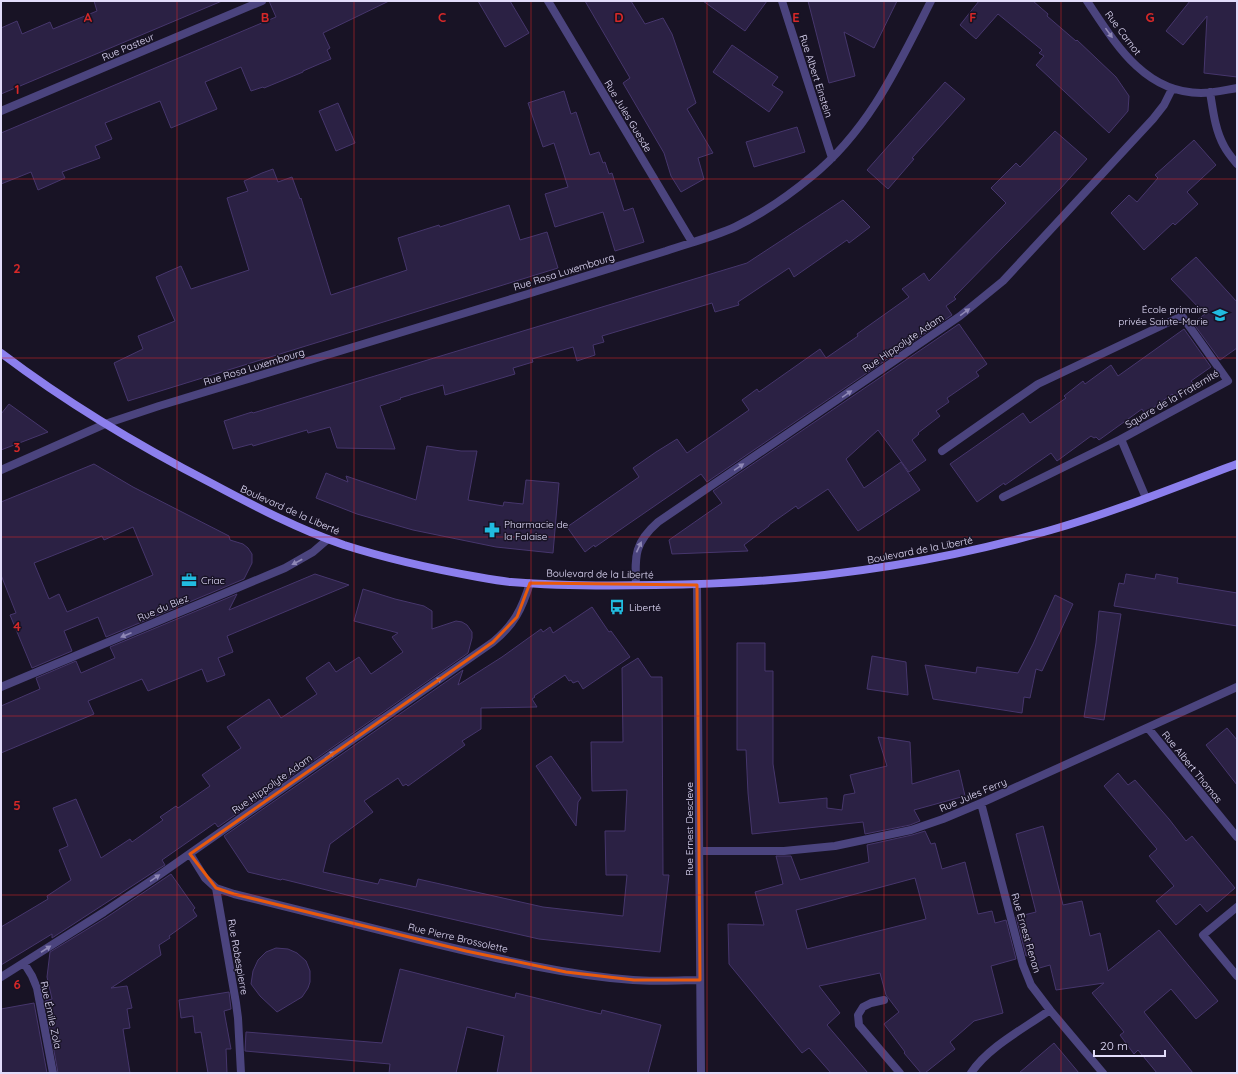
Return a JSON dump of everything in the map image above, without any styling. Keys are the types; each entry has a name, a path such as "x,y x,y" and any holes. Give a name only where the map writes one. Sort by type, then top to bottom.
{"main road":[{"name":"Boulevard de la Liberté","path":"1,353 66,399 148,450 274,516 328,539 365,551 422,566 493,580 530,583 697,585 812,577 870,570 988,547 1050,530 1146,498 1237,464"}],"street":[{"name":"Rue Pasteur","path":"1,111 262,1"},
{"name":"Rue Jules Guesde","path":"548,1 692,242"},
{"name":"Rue Albert Einstein","path":"782,1 832,158"},
{"name":"Rue Rosa Luxembourg","path":"1,470 105,424 159,406 432,323 692,242 732,228 765,210 812,177 832,158 854,132 884,91 909,47 931,1"},
{"name":"Rue Carnot","path":"1087,1 1118,46 1136,66 1150,77 1172,89 1194,93 1237,88"},
{"name":"Rue Hippolyte Adam","path":"636,585 636,555 643,538 650,529 960,316 981,300 1003,281 1153,118 1164,105 1172,89"},
{"path":"1210,92 1219,135 1228,152 1237,164"},
{"name":"Square de la Fraternité","path":"942,451 1038,384 1182,316 1228,381 1121,440 1003,497"},
{"path":"1121,440 1146,498"},
{"name":"Rue du Biez","path":"1,687 280,570 313,552 328,539"},
{"name":"Rue Hippolyte Adam","path":"1,977 121,901 493,642 517,617 523,607 530,583"},
{"name":"Rue Ernest Descleve","path":"697,585 701,1073"},
{"name":"Rue Jules Ferry","path":"699,851 784,851 835,846 910,830 943,819 980,803 1237,687"},
{"name":"Rue Albert Thomas","path":"1148,728 1237,837"},
{"name":"Rue Ernest Renan","path":"980,803 1023,965 1031,985 1103,1073"},
{"path":"190,854 205,878 216,888"},
{"name":"Rue Pierre Brossolette","path":"216,888 241,896 466,951 577,974 651,981 700,980"},
{"name":"Rue Robespierre","path":"216,888 237,1011 240,1073"},
{"path":"1237,907 1203,935 1237,976"},
{"name":"Rue Émile Zola","path":"24,963 37,988 53,1073"},
{"path":"884,1000 871,1003 863,1007 858,1015 859,1025 900,1073"},
{"path":"971,1073 978,1063 995,1047 1050,1010"}],"highlighted area":[{"path":"530,583 697,585 700,980 634,980 566,972 466,951 234,894 216,888 190,854 493,642 517,617"}],"building":[{"path":"94,1 222,1 1,94 1,28 17,21 22,34 50,22 53,29 97,11"},
{"path":"269,1 389,1 323,33 330,48 327,50 331,59 264,88 251,91 241,67 205,82 217,109 171,128 160,101 105,123 112,139 95,146 100,158 62,172 65,178 38,190 31,172 1,184 1,133 276,17"},
{"path":"478,1 510,1 529,33 505,47"},
{"path":"585,1 631,1 645,24 663,18 672,34 696,103 687,109 713,153 698,158 704,179 681,192 671,176 664,153 623,83 630,78"},
{"path":"703,1 767,1 745,31"},
{"path":"808,1 897,1 874,48 844,32 855,76 829,83"},
{"path":"979,1 1033,1 1048,14 1047,16 1076,41 1077,40 1116,77 1129,96 1128,111 1109,133 1036,65 1044,56 1039,53 1042,50 998,14 976,39 960,25"},
{"path":"1190,1 1237,1 1237,77 1204,73 1207,16 1183,45 1166,31"},
{"path":"732,45 778,77 772,85 783,92 769,112 713,72"},
{"path":"945,82 965,99 912,158 914,159 888,189 867,170"},
{"path":"564,91 571,114 576,112 590,155 599,152 603,163 605,162 609,174 612,173 624,211 633,208 644,242 615,251 603,212 555,227 545,194 568,187 554,143 543,147 528,103"},
{"path":"338,103 355,143 336,151 319,111"},
{"path":"797,127 805,152 754,167 746,142"},
{"path":"1055,131 1087,159 1060,189 954,297 956,299 946,306 952,315 707,482 701,474 595,547 594,545 585,552 567,527 639,477 633,468 656,452 677,439 687,453 749,410 742,400 757,389 759,392 820,349 826,358 858,336 857,334 909,297 902,289 924,273 929,281 1006,203 991,188 1016,163 1020,167"},
{"path":"1194,140 1216,165 1187,192 1198,204 1175,225 1173,223 1144,250 1111,213 1129,195 1137,202 1158,178 1155,175"},
{"path":"273,169 278,182 292,177 300,199 301,198 331,295 407,270 398,238 439,225 440,227 509,205 520,240 547,232 558,268 128,401 114,363 143,349 138,336 175,321 156,277 181,266 191,289 249,270 227,198 248,191 244,181"},
{"path":"843,200 870,227 849,243 847,240 794,277 789,268 738,302 739,305 715,312 712,303 602,336 604,342 593,345 595,355 577,361 573,347 532,359 533,362 513,368 515,374 445,395 443,385 400,398 401,399 380,406 395,449 337,448 330,427 308,433 307,430 253,446 252,444 233,449 224,421 747,263"},
{"name":"École primaire privée Sainte-Marie","path":"1196,257 1237,302 1237,348 1220,360 1193,323 1205,314 1171,279"},
{"path":"959,324 987,364 976,372 979,376 947,398 949,402 936,411 940,416 918,433 919,434 912,440 926,460 909,472 878,430 846,459 864,488 901,462 920,490 858,531 828,489 798,509 796,506 769,525 744,545 748,551 672,554 669,540 722,503 713,491"},
{"path":"1184,329 1211,367 1191,381 1193,383 1175,397 1172,394 1145,414 1142,409 1099,440 1096,437 1094,438 1091,436 1057,461 1051,453 1005,485 1004,483 977,502 950,464 1023,413 1030,423 1066,398 1064,396 1083,381 1085,384 1111,365 1118,376"},
{"path":"9,404 48,432 1,450 1,414"},
{"path":"427,446 461,451 477,451 468,500 503,506 504,502 523,504 526,480 559,483 553,553 496,547 413,530 357,514 316,498 326,473 348,482 346,476 416,500"},
{"path":"94,464 133,487 229,536 230,540 243,544 252,554 252,563 244,579 106,637 98,617 64,631 72,651 32,668 10,615 16,613 1,575 1,502","holes":["133,527 153,575 67,612 59,594 49,599 34,563 102,536 104,540"]},
{"path":"315,574 349,585 227,636 233,652 218,658 225,675 207,682 202,669 148,691 142,679 88,701 94,714 1,753 1,706 40,689 36,678 76,661 81,673 115,658 110,647 237,594 229,610"},
{"path":"1126,574 1155,579 1156,574 1178,578 1177,583 1237,593 1237,626 1114,606 1119,583 1124,584"},
{"path":"363,589 424,606 432,611 432,629 456,621 467,625 472,632 468,653 218,827 215,823 162,860 165,865 52,938 52,934 1,965 1,927 48,899 47,896 71,880 59,850 68,846 53,808 76,799 101,858 130,839 132,842 163,820 160,817 176,806 178,808 210,786 202,775 241,748 227,727 269,699 281,718 317,694 306,678 329,662 336,672 359,657 371,674 403,652 392,637 398,633 354,621"},
{"path":"1055,595 1073,604 1042,671 1036,669 1030,698 1024,697 1022,713 933,699 925,665 976,673 977,667 1018,673"},
{"path":"592,607 609,632 611,631 630,657 583,689 578,681 573,683 571,680 569,681 565,675 534,696 535,697 532,699 537,707 481,708 481,729 462,741 465,745 408,786 406,784 403,786 398,778 364,801 373,812 330,844 323,872 378,884 380,879 416,887 418,879 543,907 623,916 627,875 606,875 605,831 625,831 627,790 592,791 591,742 623,742 622,668 638,658 651,677 662,677 663,875 669,875 660,952 539,939 248,872 224,836 463,670 458,685 502,657 541,629 543,632 550,627 553,633"},
{"path":"1099,611 1121,614 1104,720 1084,717 1096,643"},
{"path":"737,643 765,643 765,671 773,671 773,764 779,803 827,798 827,808 842,810 844,795 855,793 850,775 887,766 878,737 910,742 912,784 959,770 965,796 914,810 920,821 910,825 865,834 863,822 752,834 746,750 737,750"},
{"path":"872,656 906,662 908,695 867,689"},
{"path":"1227,728 1237,740 1237,785 1206,745"},
{"path":"551,756 581,798 578,802 576,826 536,766"},
{"path":"1118,773 1128,785 1135,780 1186,841 1192,836 1235,888 1207,912 1200,904 1176,925 1156,901 1174,886 1149,856 1157,849 1104,786"},
{"path":"1043,826 1063,905 1082,901 1090,936 1100,933 1108,971 1159,930 1218,1001 1196,1019 1171,989 1144,1012 1193,1073 1157,1073 1138,1050 1134,1054 1120,1035 1124,1032 1092,993 1104,983 1056,990 1050,965 1036,969 1032,955 1026,956 1016,917 1036,912 1016,834"},
{"path":"925,831 931,844 935,843 942,869 965,862 978,914 992,911 995,923 1006,920 1016,959 991,966 1003,1013 974,1021 950,1042 955,1049 925,1073 921,1073 904,1053 905,1052 884,1024 899,1012 886,995 880,973 819,986 840,1013 827,1025 868,1073 831,1073 809,1048 802,1053 729,964 728,924 764,925 755,892 783,884 776,856 791,856 800,880 869,862 867,845","holes":["915,878 926,919 807,949 796,910"]},
{"path":"171,874 195,908 193,910 197,916 159,945 161,955 111,988 127,986 132,1008 127,1009 130,1028 123,1029 130,1073 58,1073 45,1001 52,999 47,977 50,952 107,917"},
{"path":"276,948 288,949 297,953 306,961 310,971 310,982 302,997 277,1012 260,996 251,984 253,971 258,960 266,952"},
{"path":"400,969 515,998 516,993 601,1014 602,1010 661,1025 648,1073 497,1073 504,1036 467,1027 456,1073 389,1073 390,1064 245,1051 246,1032 382,1043"},
{"path":"229,992 231,1009 224,1011 231,1049 226,1049 227,1073 208,1073 201,1032 195,1033 193,1016 181,1018 179,1000"},
{"path":"34,1003 47,1073 1,1073 1,1009"},
{"path":"1054,1043 1079,1073 1019,1073"}],"place":[{"name":"École primaire privée Sainte-Marie","path":"1220,315"},
{"name":"Pharmacie de la Falaise","path":"492,530"},
{"name":"Criac","path":"189,580"},
{"name":"Liberté","path":"617,607"}]}
